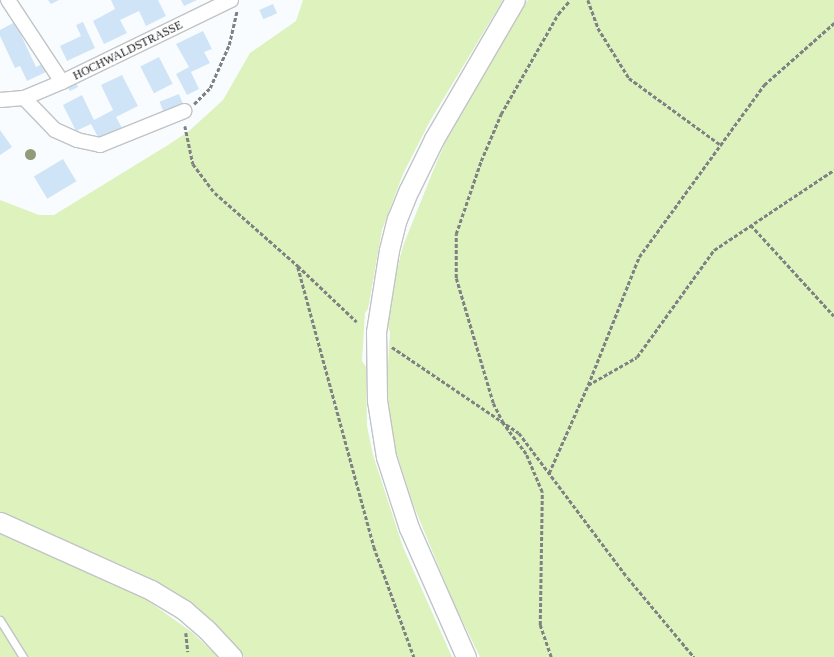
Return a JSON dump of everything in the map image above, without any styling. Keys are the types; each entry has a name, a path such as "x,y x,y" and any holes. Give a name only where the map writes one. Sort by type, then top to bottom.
{"main road":[{"path":"466,657 409,528 386,457 377,400 376,332 389,250 409,190 434,139 515,0"},
{"path":"0,522 151,590 184,610 208,630 232,657"}],"street":[{"path":"8,0 62,82"},
{"name":"HOCHWALDSTRASSE","path":"0,100 24,98 234,4"},
{"path":"24,98 55,130 77,140 100,144 184,111"}],"lane":[{"path":"0,620 23,657"}],"path":[{"path":"551,657 540,625 542,492 526,454 503,422 494,403 456,278 456,234 481,161 501,114 558,14 570,0"},
{"path":"588,0 598,28 628,78 721,145"},
{"path":"234,4 238,18 229,45 210,88 204,96 184,111 185,134 193,164 215,193 298,266 357,322"},
{"path":"549,472 588,385 639,257 764,86 834,23"},
{"path":"588,385 637,357 714,250 834,170"},
{"path":"751,225 834,316"},
{"path":"298,266 374,547 414,657"},
{"path":"388,344 519,433 628,578 694,657"}],"green space":[{"path":"303,0 503,0 430,121 403,174 382,230 368,309 365,313 362,361 366,367 367,426 373,455 403,547 452,657 244,657 208,617 174,594 135,571 0,512 0,200 39,215 54,215 168,145 189,131 223,100 250,53 296,21"},
{"path":"528,0 834,0 834,657 480,657 454,604 413,504 394,445 385,374 388,366 390,332 387,325 389,301 403,246 446,141"},
{"path":"0,534 140,595 193,633 218,657 0,657"}],"building":[{"path":"48,0 59,0 51,4"},
{"path":"111,0 158,0 166,16 146,26 139,11 120,20 127,33 104,44 93,21 115,9"},
{"path":"181,0 197,0 184,6"},
{"path":"273,4 277,13 263,19 259,10"},
{"path":"15,22 36,67 42,64 46,72 27,81 20,66 15,68 0,36 0,30"},
{"path":"83,22 95,48 67,61 60,46 81,36 76,25"},
{"path":"203,31 212,49 204,52 210,63 191,72 199,89 187,95 176,74 189,67 176,44"},
{"path":"159,57 173,84 154,93 140,67"},
{"path":"122,75 138,106 116,117 122,128 99,139 91,124 76,131 63,105 82,95 94,120 113,110 101,85"},
{"path":"75,80 78,87 70,91 66,85"},
{"path":"179,94 183,104 164,112 160,102"},
{"path":"0,130 12,147 0,155"},
{"path":"63,159 76,181 47,199 34,177"}]}
